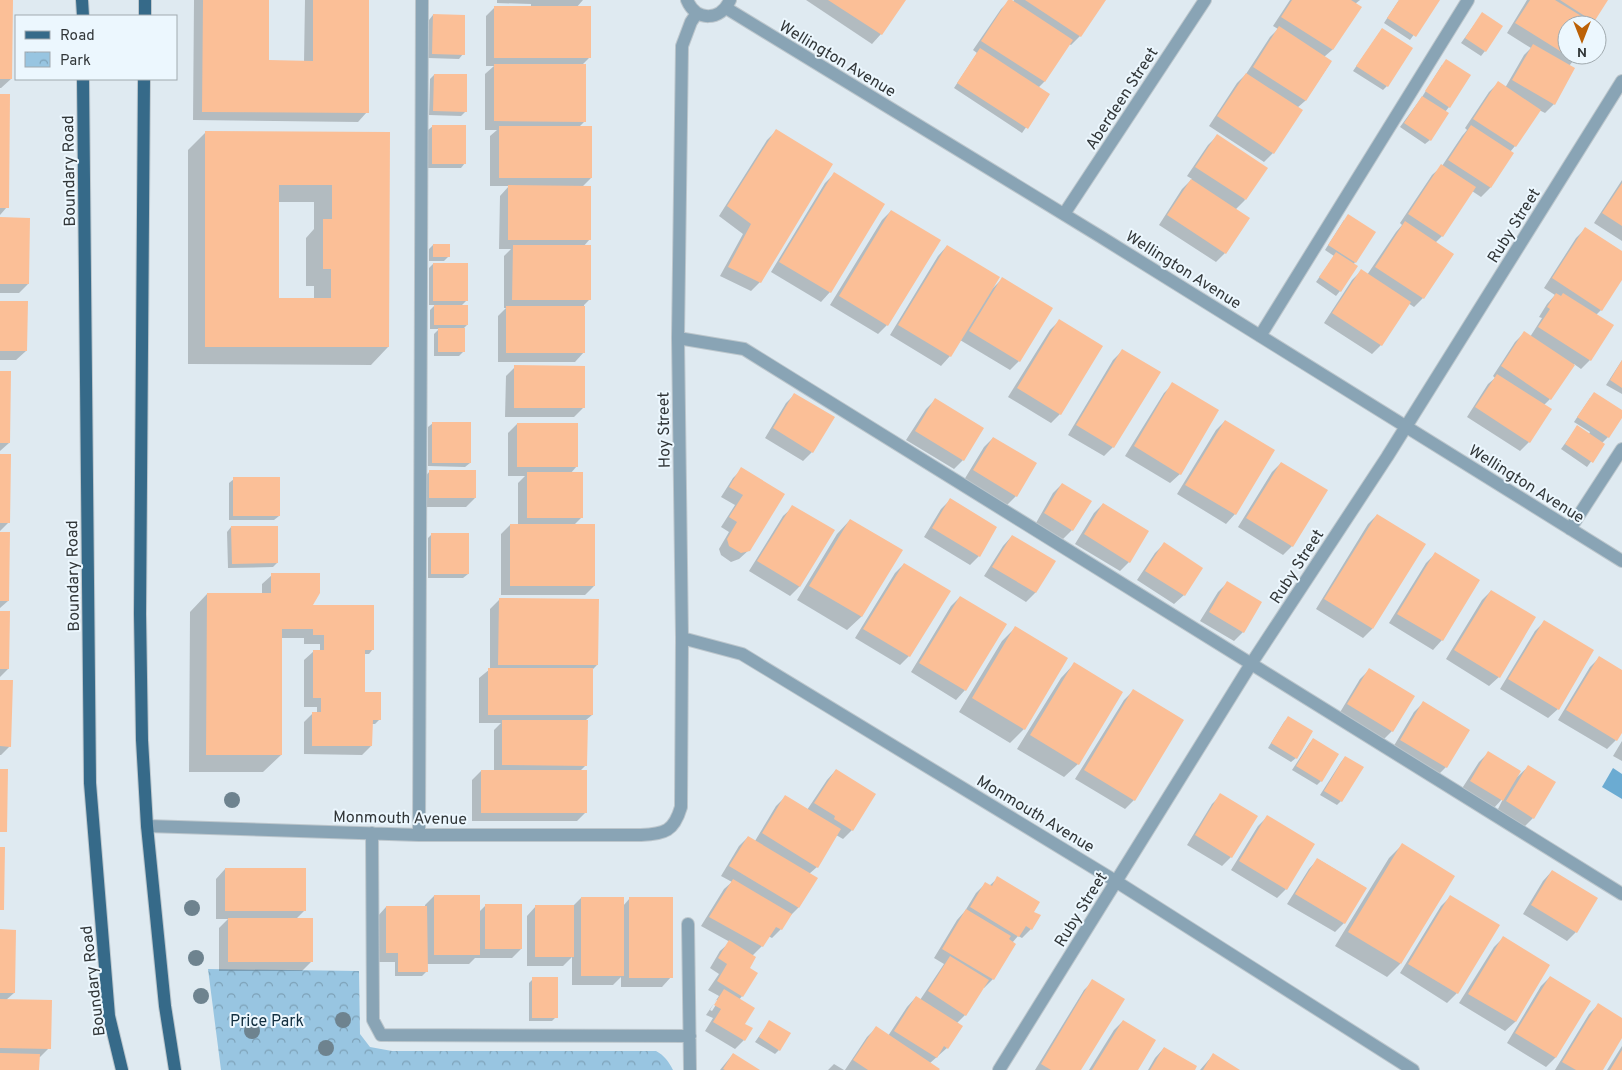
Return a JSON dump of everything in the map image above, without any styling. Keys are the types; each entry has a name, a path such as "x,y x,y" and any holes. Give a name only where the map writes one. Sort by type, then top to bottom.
{"main road":[{"path":"82,0 83,15"},
{"path":"144,15 145,0"},
{"name":"Boundary Road","path":"83,80 90,783 109,1016 122,1070"},
{"path":"144,80 140,614 142,740 147,826 165,1006 175,1070"}],"street":[{"path":"419,834 422,0"},
{"path":"687,0 692,9 697,13 709,16 721,12 728,4"},
{"name":"Aberdeen Street","path":"1064,214 1205,0"},
{"path":"1260,336 1468,0"},
{"name":"Wellington Avenue","path":"728,4 1622,562"},
{"name":"Hoy Street","path":"654,834 671,828 677,820 681,807 682,638 678,338 682,46 691,22 697,13"},
{"name":"Ruby Street","path":"999,1070 1251,664 1406,427 1622,82"},
{"path":"678,338 744,349 1622,894"},
{"path":"1570,529 1622,449"},
{"name":"Monmouth Avenue","path":"682,638 742,654 1117,882 1413,1070"},
{"name":"Monmouth Avenue","path":"147,826 419,834 654,834"},
{"path":"372,833 373,1020 381,1035 690,1036"},
{"path":"688,924 690,1070"}],"green space":[{"name":"Price Park","path":"208,969 359,971 360,1034 370,1047 392,1051 656,1051 666,1059 673,1070 221,1070"}],"shaded area":[{"path":"1613,768 1622,774 1622,799 1602,787"}],"building":[{"path":"0,0 13,0 12,79 0,79"},
{"path":"203,0 269,0 269,60 313,61 313,0 369,0 369,113 202,112"},
{"path":"828,0 906,0 882,35"},
{"path":"1008,0 1012,0 1073,40 1045,82 981,41"},
{"path":"1025,0 1106,0 1081,37"},
{"path":"1292,0 1351,0 1362,7 1333,50 1281,17"},
{"path":"1399,0 1440,0 1416,37 1387,18"},
{"path":"1530,0 1555,0 1580,15 1557,15 1557,49 1515,23"},
{"path":"1560,0 1608,0 1598,15 1583,15"},
{"path":"494,6 591,6 591,58 494,58"},
{"path":"1482,12 1503,26 1486,52 1465,38"},
{"path":"433,14 465,15 465,55 432,54"},
{"path":"1279,26 1332,61 1306,101 1253,67"},
{"path":"1382,28 1413,48 1388,87 1356,66"},
{"path":"1533,44 1557,58 1557,65 1570,65 1575,68 1555,105 1512,80"},
{"path":"980,48 1050,94 1028,129 957,83"},
{"path":"1446,59 1471,75 1450,108 1425,91"},
{"path":"494,64 586,64 586,122 494,121"},
{"path":"1246,73 1303,110 1274,154 1217,116"},
{"path":"434,74 467,74 467,112 433,111"},
{"path":"1498,81 1541,110 1516,147 1473,119"},
{"path":"0,94 10,94 9,208 0,208"},
{"path":"1422,96 1449,113 1431,141 1404,123"},
{"path":"432,125 466,125 466,164 432,164"},
{"path":"1471,125 1514,153 1491,188 1448,160"},
{"path":"499,126 592,126 592,178 499,178"},
{"path":"776,129 833,164 761,283 728,267 751,224 727,206"},
{"path":"205,131 390,132 389,347 205,347","holes":["279,185 332,185 332,219 323,219 323,269 331,269 331,298 279,298"]},
{"path":"1217,134 1268,168 1246,200 1195,167"},
{"path":"1441,164 1476,187 1443,237 1408,214"},
{"path":"834,172 885,204 831,293 779,262"},
{"path":"1191,179 1250,218 1226,254 1167,215"},
{"path":"1622,183 1622,226 1602,213"},
{"path":"508,185 591,186 591,240 508,240"},
{"path":"891,210 941,240 888,326 839,296"},
{"path":"1348,214 1376,232 1356,263 1328,245"},
{"path":"0,217 30,218 29,284 0,284"},
{"path":"1405,221 1454,254 1424,299 1375,267"},
{"path":"1585,227 1622,251 1622,280 1602,311 1552,278"},
{"path":"433,244 450,244 450,257 433,257"},
{"path":"513,245 591,245 591,300 512,300"},
{"path":"947,245 1000,277 951,357 898,325"},
{"path":"1336,252 1358,266 1341,292 1319,277"},
{"path":"433,263 468,263 468,301 433,301"},
{"path":"1361,269 1411,302 1382,346 1332,313"},
{"path":"1002,277 1053,308 1020,362 969,331"},
{"path":"1556,293 1561,296 1563,293 1614,325 1591,361 1538,327 1550,309 1547,307"},
{"path":"0,301 28,301 27,351 0,351"},
{"path":"434,305 468,305 468,325 434,325"},
{"path":"506,306 585,306 585,353 506,353"},
{"path":"1059,319 1103,346 1061,415 1017,388"},
{"path":"438,328 465,328 465,352 438,352"},
{"path":"1524,331 1575,365 1551,400 1501,366"},
{"path":"1122,349 1161,372 1114,448 1076,425"},
{"path":"1622,360 1622,388 1610,380"},
{"path":"514,365 585,366 585,408 514,408"},
{"path":"0,371 11,371 10,443 0,443"},
{"path":"1497,374 1552,409 1530,443 1475,407"},
{"path":"1172,382 1219,410 1181,475 1134,446"},
{"path":"1594,392 1622,410 1622,418 1609,438 1577,417"},
{"path":"794,393 835,417 813,453 773,428"},
{"path":"935,398 984,428 964,461 915,431"},
{"path":"1225,420 1275,450 1236,515 1185,485"},
{"path":"432,422 471,422 471,463 432,463"},
{"path":"517,423 578,423 578,467 517,467"},
{"path":"1577,425 1605,444 1593,463 1565,444"},
{"path":"993,437 1037,463 1017,497 973,470"},
{"path":"0,454 11,454 10,523 0,523"},
{"path":"1281,462 1328,490 1293,547 1246,518"},
{"path":"741,467 785,494 750,551 741,553 729,546 727,539 737,522 729,517 743,495 729,487"},
{"path":"429,470 476,470 476,498 429,498"},
{"path":"527,472 583,472 583,518 527,518"},
{"path":"233,477 280,477 280,516 233,516"},
{"path":"1062,483 1092,501 1073,531 1044,513"},
{"path":"950,498 997,527 980,557 932,528"},
{"path":"1103,503 1149,531 1130,563 1084,534"},
{"path":"792,505 835,530 800,587 757,561"},
{"path":"1377,514 1426,544 1373,629 1324,599"},
{"path":"850,519 903,550 862,617 809,586"},
{"path":"510,524 595,524 595,586 510,586"},
{"path":"231,526 278,526 278,563 232,564"},
{"path":"0,532 10,532 9,601 0,601"},
{"path":"431,533 469,533 469,574 431,574"},
{"path":"1012,535 1056,561 1036,593 992,567"},
{"path":"1164,542 1203,568 1185,596 1145,571"},
{"path":"1435,552 1480,580 1443,641 1397,614"},
{"path":"904,563 951,591 910,657 863,629"},
{"path":"271,573 320,573 320,593 313,605 374,605 374,650 365,650 365,692 381,692 381,720 373,720 372,746 312,746 312,712 321,712 321,698 313,698 313,650 324,650 324,635 313,635 313,629 282,629 282,755 206,755 207,593 271,593"},
{"path":"1227,581 1262,602 1244,633 1209,612"},
{"path":"1491,590 1536,617 1500,678 1454,650"},
{"path":"960,596 1007,624 966,691 919,663"},
{"path":"499,598 599,599 598,665 498,665"},
{"path":"0,611 10,611 9,669 0,669"},
{"path":"1544,620 1594,650 1559,710 1508,679"},
{"path":"1015,626 1068,658 1025,730 972,698"},
{"path":"1599,656 1622,670 1622,733 1617,741 1566,710"},
{"path":"1074,662 1123,692 1079,765 1030,735"},
{"path":"488,668 593,668 593,715 488,715"},
{"path":"1369,668 1415,696 1393,732 1347,704"},
{"path":"0,680 13,680 11,747 0,746"},
{"path":"1133,689 1184,720 1135,801 1084,770"},
{"path":"1423,701 1470,730 1447,768 1400,740"},
{"path":"1288,716 1313,731 1297,759 1271,743"},
{"path":"502,720 588,720 587,766 502,765"},
{"path":"1313,738 1339,754 1322,782 1296,766"},
{"path":"1488,751 1521,771 1503,801 1470,781"},
{"path":"1345,756 1364,767 1342,802 1324,791"},
{"path":"1528,765 1556,782 1534,819 1506,801"},
{"path":"0,769 8,769 7,832 0,832"},
{"path":"836,769 876,794 853,831 834,819 835,816 814,803"},
{"path":"481,770 587,770 587,813 481,813"},
{"path":"1220,793 1258,816 1232,858 1195,835"},
{"path":"785,795 841,829 818,868 762,833"},
{"path":"1267,815 1315,844 1287,890 1239,861"},
{"path":"748,836 818,878 799,908 729,866"},
{"path":"1402,843 1455,876 1401,964 1348,932"},
{"path":"0,847 5,847 4,910 0,910"},
{"path":"1317,858 1367,888 1345,924 1295,894"},
{"path":"225,868 306,868 306,911 225,911"},
{"path":"1552,870 1598,898 1577,933 1531,905"},
{"path":"997,876 1040,902 1034,912 1041,915 1032,930 1026,926 1019,937 970,907 985,882 992,886"},
{"path":"733,879 792,914 782,930 776,927 763,947 709,917"},
{"path":"434,895 480,895 480,955 434,955"},
{"path":"1450,895 1500,925 1458,994 1408,964"},
{"path":"581,897 624,897 624,976 581,976"},
{"path":"629,897 673,897 673,978 629,978"},
{"path":"485,904 522,904 522,949 485,949"},
{"path":"535,905 574,905 574,957 535,957"},
{"path":"386,906 427,906 428,972 398,972 398,953 386,953"},
{"path":"966,909 1011,936 1009,939 1016,944 994,980 942,949"},
{"path":"228,918 313,918 313,962 228,962"},
{"path":"0,929 16,930 15,993 0,993"},
{"path":"1503,936 1550,965 1516,1022 1468,994"},
{"path":"729,940 756,957 750,968 758,973 743,997 717,981 727,964 718,958"},
{"path":"950,956 989,980 966,1016 928,991"},
{"path":"1550,976 1591,1001 1556,1058 1515,1033"},
{"path":"532,977 558,977 558,1018 532,1018"},
{"path":"1092,979 1125,999 1081,1070 1051,1070 1041,1064"},
{"path":"724,989 755,1008 745,1024 753,1028 745,1041 713,1022 721,1009 714,1005"},
{"path":"916,996 963,1026 948,1049 944,1046 937,1058 894,1031"},
{"path":"0,999 52,1000 51,1049 0,1048"},
{"path":"1598,1003 1622,1018 1622,1038 1603,1070 1576,1070 1562,1062"},
{"path":"769,1020 791,1033 780,1051 759,1037"},
{"path":"1123,1020 1156,1040 1138,1070 1092,1070"},
{"path":"876,1026 940,1069 868,1070 853,1060"},
{"path":"1164,1047 1197,1066 1195,1070 1150,1070"},
{"path":"1622,1050 1622,1070 1610,1070"},
{"path":"0,1053 40,1054 39,1070 0,1070"},
{"path":"733,1053 760,1070 723,1069"},
{"path":"1213,1053 1240,1070 1203,1070"}]}
